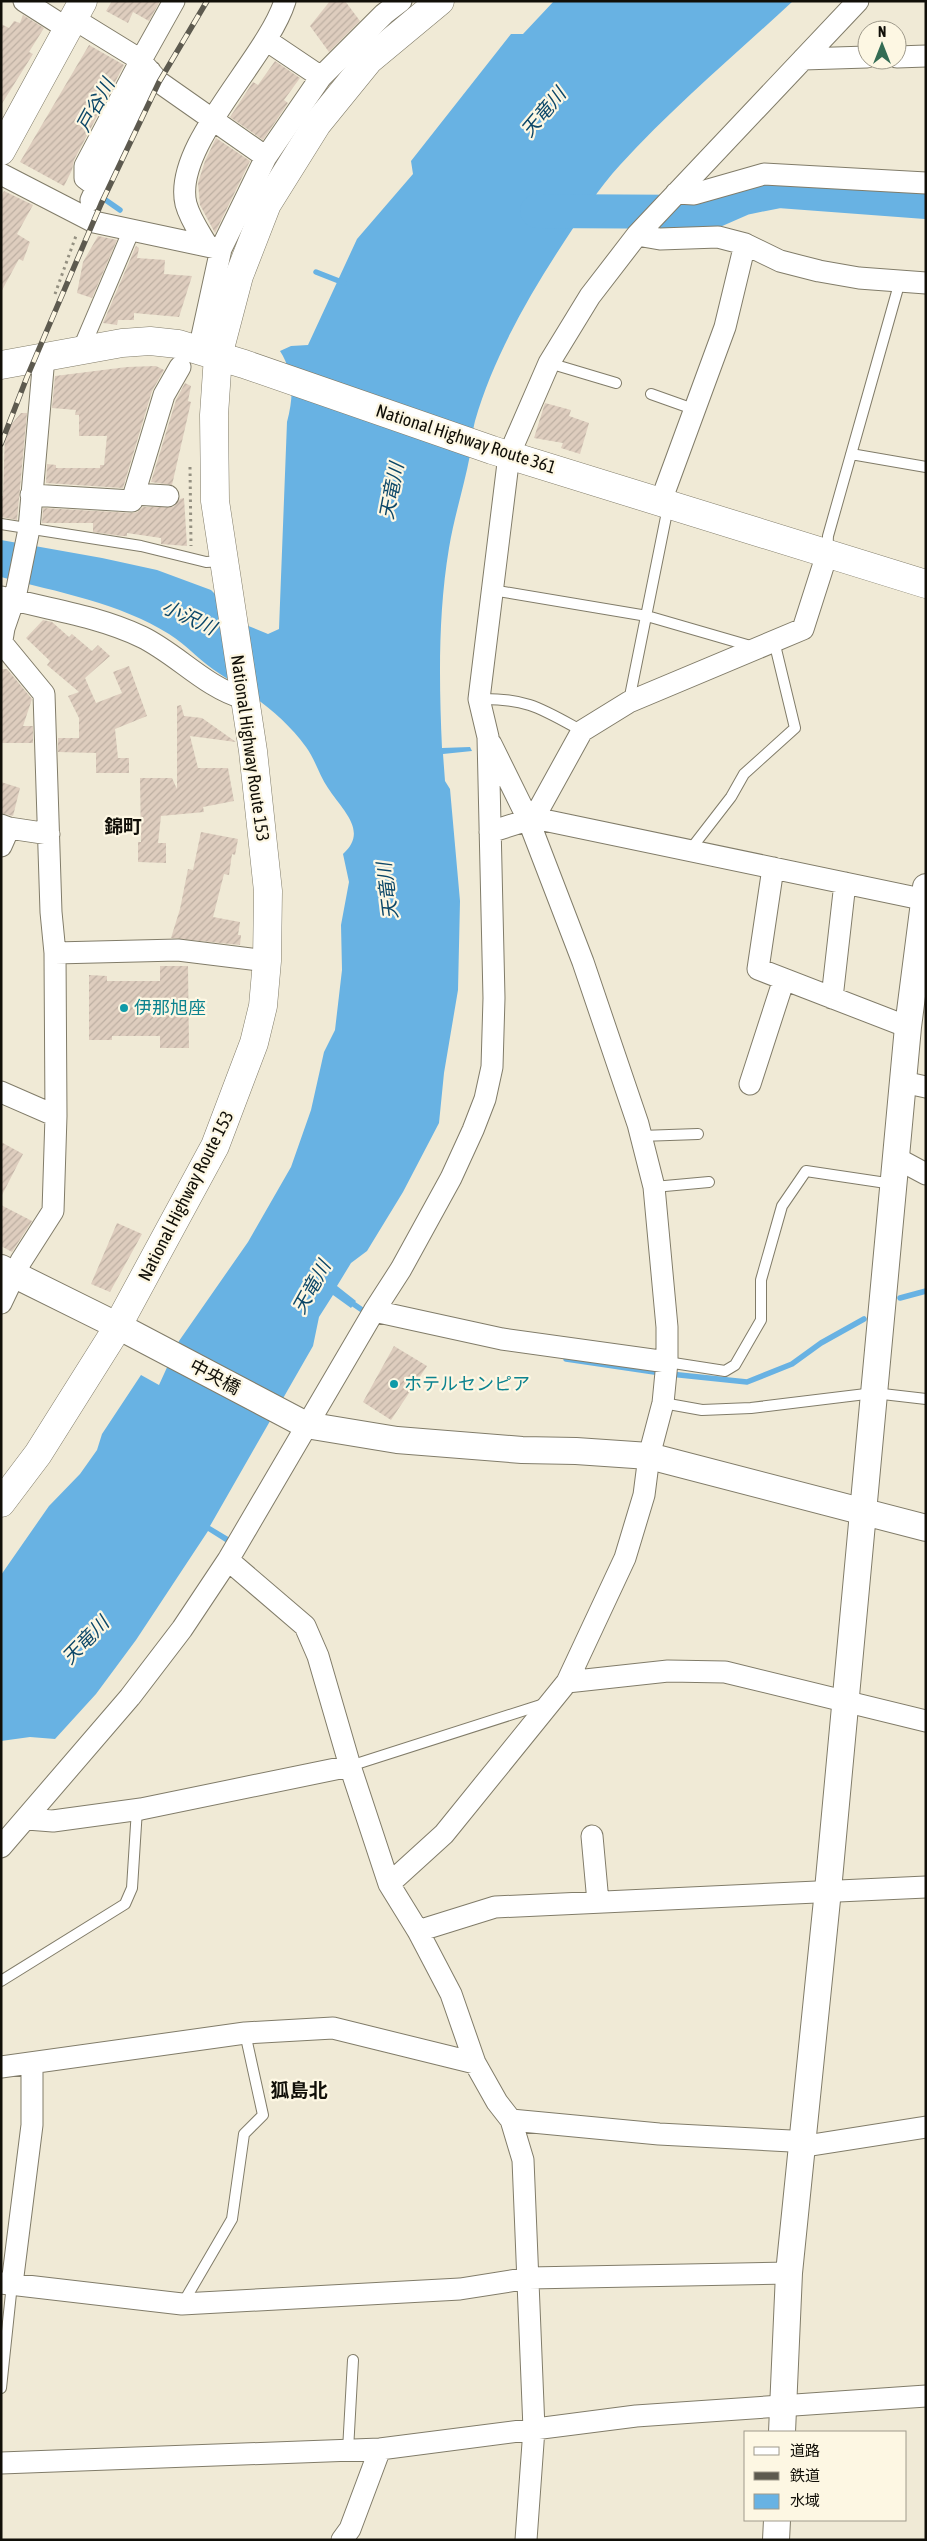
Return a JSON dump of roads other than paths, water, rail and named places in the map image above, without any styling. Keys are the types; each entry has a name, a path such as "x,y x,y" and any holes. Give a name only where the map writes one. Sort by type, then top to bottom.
{"main road":[{"name":"National Highway Route 153","path":"1,1503 38,1454 125,1329 216,1146 232,1109 254,1043 262,1006 267,961 268,891 252,751 215,501 214,415 199,357 238,276 267,204 317,124 369,60 440,1"},
{"path":"1,156 75,16"},
{"name":"National Highway Route 361","path":"1,365 150,341 178,344 199,357 244,364 500,452 926,584"}],"street":[{"path":"24,1 75,16 141,61 159,82 266,157"},
{"path":"83,216 95,190 85,178 85,166 174,1"},
{"path":"214,247 186,204 185,186 192,156 266,40 285,1"},
{"path":"31,495 132,501 164,395 199,357 214,247 266,157 321,77 384,14 401,1"},
{"path":"1,1847 130,1697 182,1629 228,1560 303,1423 401,1269 451,1178 473,1130 484,1099 492,1067 493,1008 488,737 479,699 492,590 500,452 549,363 590,296 637,235 858,1"},
{"path":"266,40 321,77"},
{"path":"907,57 926,56"},
{"path":"803,59 857,58"},
{"path":"1,156 94,222 214,247"},
{"path":"676,193 694,194 764,174 926,183"},
{"path":"80,351 132,229"},
{"path":"637,235 660,239 718,237 745,244 780,261 818,271 859,278 926,283"},
{"path":"665,502 725,327 745,244"},
{"path":"1,1303 8,1271 53,1211 56,1116 55,953 44,694 2,645 10,596 29,531 44,357"},
{"path":"134,494 168,496"},
{"path":"531,818 582,731 629,702 803,629 827,554"},
{"path":"10,596 112,624 165,650 224,692 242,690"},
{"path":"389,1884 444,1834 567,1682 625,1558 644,1495 649,1456 663,1403 667,1362 667,1327 654,1187 641,1136 583,962 531,818 488,737"},
{"path":"490,832 531,818 845,883 925,895 908,1027 914,1084 896,1158 828,1890 789,2273 782,2431"},
{"path":"4,833 49,834"},
{"path":"773,868 758,969 908,1027"},
{"path":"832,998 845,883"},
{"path":"55,953 178,950 267,961"},
{"path":"750,1084 784,979"},
{"path":"1,1092 56,1116"},
{"path":"896,1158 926,1174"},
{"name":"中央橋","path":"8,1271 125,1329 303,1423 397,1440 522,1450 576,1451 649,1456 926,1528"},
{"path":"374,1311 502,1339 667,1362"},
{"path":"228,1560 305,1626 318,1656 350,1766 389,1884 418,1931 451,1994 475,2063 497,2102 511,2120 523,2160 529,2278 534,2429 526,2540"},
{"path":"567,1682 668,1671 725,1672 926,1721"},
{"path":"27,1819 53,1821 137,1809 350,1766"},
{"path":"592,1836 598,1902"},
{"path":"418,1931 495,1907 828,1890 926,1887"},
{"path":"1,2066 245,2033 333,2028 475,2063"},
{"path":"32,2063 32,2125 7,2284 182,2304 460,2289 529,2278 789,2273"},
{"path":"511,2120 659,2134 791,2141 812,2145 926,2127"},
{"path":"1,2462 380,2449 636,2416 926,2396"},
{"path":"342,2540 350,2529 380,2449"},
{"path":"776,2540 777,2521"}],"lane":[{"path":"827,554 828,536 900,281"},
{"path":"549,363 616,383"},
{"path":"651,394 696,410"},
{"path":"851,454 926,467"},
{"path":"629,702 647,616 665,502"},
{"path":"1,524 29,531 141,546 225,566"},
{"path":"492,590 647,616 767,645 795,728 744,774 731,797 690,850"},
{"path":"479,699 505,698 533,704 582,731"},
{"path":"641,1136 698,1134"},
{"path":"667,1362 725,1371 735,1365 761,1320 761,1280 782,1206 806,1171 894,1184"},
{"path":"654,1187 709,1182"},
{"path":"663,1403 702,1410 751,1408 874,1393 926,1399"},
{"path":"350,1766 551,1702"},
{"path":"1,1981 125,1904 132,1888 137,1809"},
{"path":"182,2304 232,2219 244,2134 262,2115 245,2033"},
{"path":"1,2388 7,2284"},
{"path":"348,2450 353,2360"}],"water":[{"path":"554,1 793,1 661,122 612,174 577,222 525,306 491,374 475,421 468,467 449,548 441,623 440,698 442,748 470,747 472,751 443,754 445,781 450,789 460,901 458,990 444,1073 439,1123 403,1192 367,1251 351,1263 337,1286 356,1301 351,1308 333,1295 319,1317 313,1346 210,1526 230,1538 227,1543 208,1531 136,1640 96,1694 55,1739 30,1737 1,1741 1,1575 49,1506 80,1474 97,1450 102,1434 141,1375 159,1385 179,1341 248,1242 291,1167 311,1110 324,1052 335,1030 342,970 341,925 349,882 343,854 354,837 351,821 325,783 309,752 277,715 213,670 176,639 150,623 109,606 1,577 1,540 157,570 211,590 246,625 268,634 279,629 287,422 292,394 288,368 280,351 291,346 308,345 357,239 413,174 411,161 511,34 523,34"}],"waterway":[{"path":"537,211 712,212 744,198 779,191 926,202"},
{"name":"戸谷川","path":"97,194 120,210"},
{"name":"戸谷川","path":"316,272 344,283"},
{"path":"900,1298 926,1291"},
{"path":"349,1301 368,1314"},
{"path":"670,1374 747,1382 792,1364 821,1343 864,1319"},
{"path":"566,1359 661,1373"}],"railway":[{"path":"1,444 27,377 101,204 159,82 207,1"}],"place":[{"name":"伊那旭座","path":"124,1008"},
{"name":"ホテルセンピア","path":"394,1384"}],"district":[{"name":"錦町","path":"123,826"},
{"name":"狐島北","path":"299,2090"}],"water label":[{"name":"天竜川","path":"543,112"},
{"name":"天竜川","path":"391,491"},
{"name":"小沢川","path":"189,617"},
{"name":"天竜川","path":"387,891"},
{"name":"天竜川","path":"311,1287"},
{"name":"天竜川","path":"85,1640"}]}
